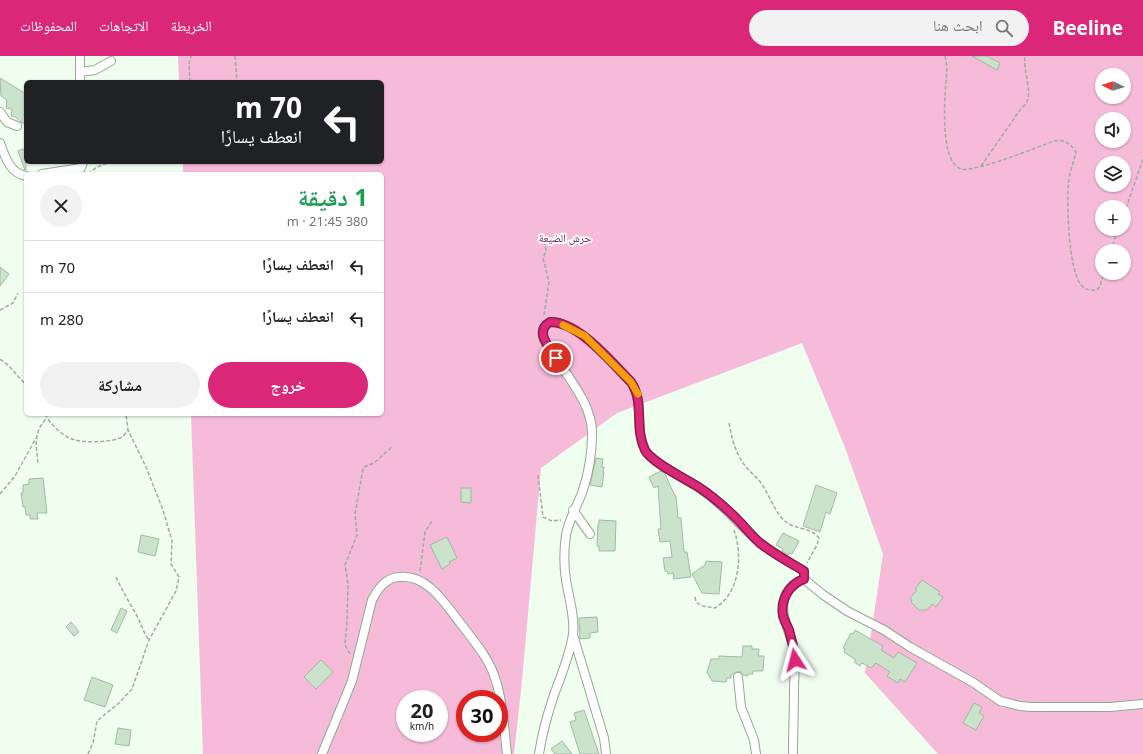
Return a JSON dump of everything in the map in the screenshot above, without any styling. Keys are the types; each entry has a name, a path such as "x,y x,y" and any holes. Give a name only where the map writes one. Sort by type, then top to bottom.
{"street":[{"path":"80,56 80,80"},
{"path":"80,72 95,70 111,61"},
{"path":"0,112 7,122 17,126"},
{"path":"0,143 11,168 24,176"},
{"path":"55,172 81,168 82,164"},
{"path":"606,754 604,738 573,634 572,611 566,578 566,536 572,514 583,491 587,476 592,442 590,418 572,382 544,339 542,330 544,325 550,322 554,322 585,336 631,382 637,390 642,442 645,451 653,461 670,469 701,489 727,509 760,543 804,575 822,594 847,611 884,630 910,647 974,683 1000,701 1020,706 1032,707 1110,707 1143,704"},
{"path":"572,514 590,534"},
{"path":"793,754 794,651 783,615 783,608 784,599 788,590 804,575"},
{"path":"322,754 349,687 370,605 377,590 385,582 394,578 407,576 419,579 433,590 448,607 486,660 494,676 507,754"},
{"path":"539,754 554,695 567,661 573,634"},
{"path":"738,677 741,708 754,740 756,754"}],"path":[{"path":"190,80 189,64 191,56"},
{"path":"235,56 237,80"},
{"path":"945,56 947,67 946,139 948,152 953,162 960,168 970,169 1060,140 1068,142 1076,152 1069,179 1068,222 1073,262 1082,286 1091,291 1097,290 1102,280"},
{"path":"981,166 1027,102 1029,91 1025,71 1025,56"},
{"path":"1129,200 1143,159"},
{"path":"91,172 97,167 105,164"},
{"path":"544,325 549,282 544,258 546,251 545,244"},
{"path":"0,310 13,303 18,293"},
{"path":"0,359 9,366 24,383"},
{"path":"88,754 93,743 97,721 119,703 132,689 149,640 176,591 179,577 172,564 172,541 163,510 146,467 128,430 126,416"},
{"path":"0,494 15,476 43,423 48,418 56,429 76,440 108,441 121,438 128,430"},
{"path":"729,423 733,443 740,459 762,484 780,515 792,526 815,532 819,538 804,575"},
{"path":"36,438 38,463"},
{"path":"356,662 345,646 348,584 346,561 357,535 355,514 362,469 364,466 374,463 393,446"},
{"path":"538,475 543,517 552,521 572,514"},
{"path":"419,579 425,532 432,521"},
{"path":"695,597 696,602 702,606 715,608 725,597 737,579 739,548 732,526"},
{"path":"116,577 149,640"}],"green space":[{"name":"حرش الضيعة","path":"178,56 1143,56 1143,754 938,754 865,673 883,554 844,445 802,343 617,413 541,468 514,754 203,754 191,416 384,416 384,172 183,172 183,164 384,164 384,80 179,80"}],"building":[{"path":"972,56 987,56 1000,63 997,70"},
{"path":"0,78 24,93 24,123 16,117 11,116 12,109 6,108 7,100 1,96"},
{"path":"24,149 24,164 26,164 26,170 25,170 18,151"},
{"path":"0,267 9,274 0,286"},
{"path":"596,458 603,459 602,467 604,467 604,472 602,487 590,485"},
{"path":"661,471 665,474 676,496 678,518 681,518 684,552 687,552 691,577 674,579 673,573 668,574 667,571 665,571 663,558 672,557 670,541 660,542 658,529 661,529 658,486 654,488 649,477"},
{"path":"43,478 47,513 37,513 38,519 30,519 30,515 26,515 25,507 23,507 21,493 23,493 23,485 29,484 29,479"},
{"path":"816,485 837,493 830,514 826,512 820,532 803,526"},
{"path":"461,488 471,488 471,503 461,502"},
{"path":"599,520 616,521 615,551 599,551 599,546 597,546"},
{"path":"783,533 799,541 792,554 789,553 788,555 782,551 783,549 776,545"},
{"path":"141,535 159,539 155,556 138,552"},
{"path":"447,537 457,558 449,562 450,564 442,569 430,545"},
{"path":"706,561 722,562 719,594 702,593 692,574 705,565"},
{"path":"922,580 940,592 938,594 943,597 936,607 932,604 927,610 919,610 911,602 912,600 910,598 917,590 915,589"},
{"path":"121,608 127,611 117,633 111,630"},
{"path":"597,617 598,632 590,633 590,638 580,639 579,618"},
{"path":"71,622 79,632 74,636 66,627"},
{"path":"855,630 883,646 881,650 894,658 898,652 917,663 905,682 900,679 898,683 887,676 890,672 876,663 871,668 862,663 860,666 854,662 856,660 844,652 845,649 843,648 851,633 853,634"},
{"path":"743,646 752,646 752,649 759,649 758,656 764,656 763,671 753,671 753,674 748,674 748,676 743,675 741,672 737,672 731,675 731,678 727,678 726,682 712,681 707,672 711,659 719,659 719,656 742,657"},
{"path":"321,660 333,672 316,689 304,677"},
{"path":"92,677 113,685 105,707 84,700"},
{"path":"974,703 982,707 979,713 984,716 976,730 963,723"},
{"path":"584,710 599,754 580,754 570,722 576,720 574,713"},
{"path":"118,728 131,730 129,746 115,744"},
{"path":"562,741 572,754 555,754 551,749"}],"slow traffic":[{"path":"563,325 585,336 631,382 638,394"}],"route":[{"path":"556,358 544,339 542,330 544,325 550,322 562,324 585,336 607,357 637,390 642,442 645,451 653,461 670,469 701,489 727,509 760,543 804,571 804,579 788,590 784,599 783,608 783,615 790,635 795,660"}]}
